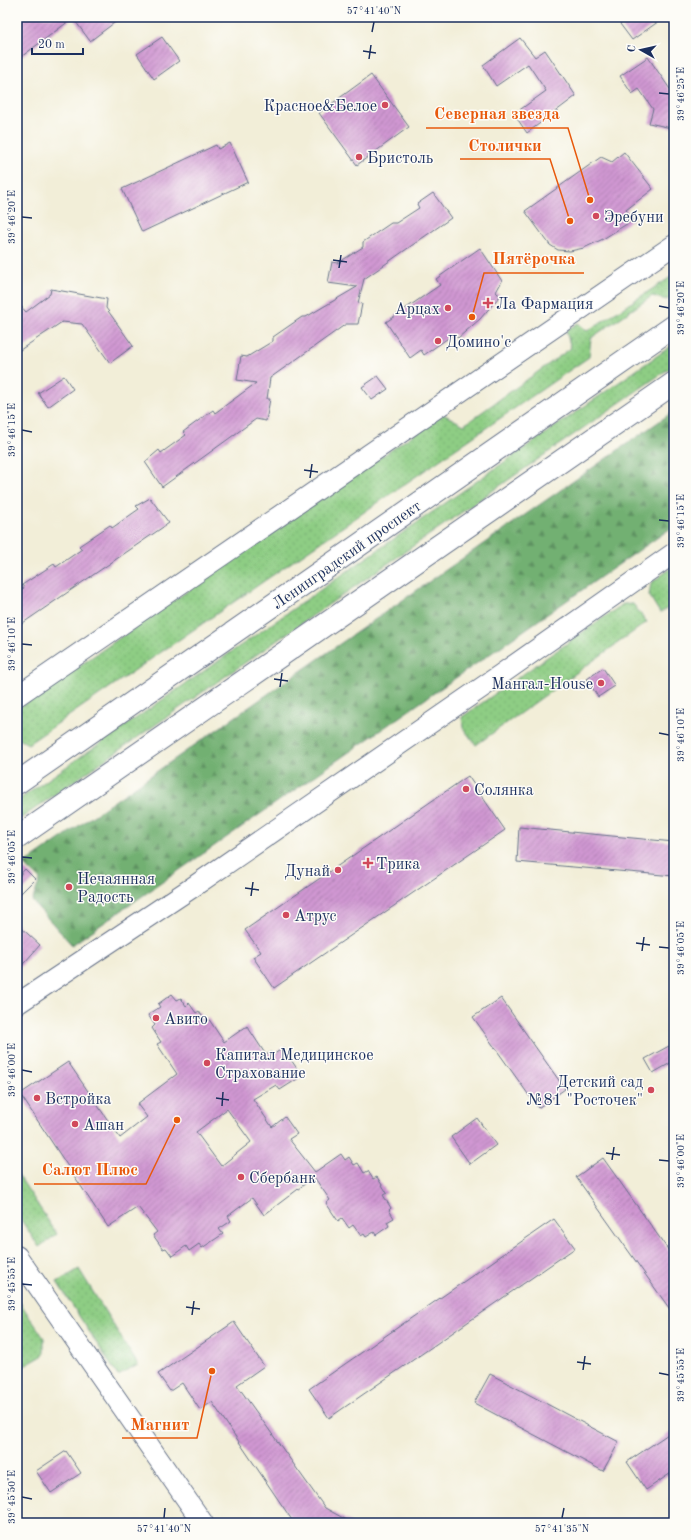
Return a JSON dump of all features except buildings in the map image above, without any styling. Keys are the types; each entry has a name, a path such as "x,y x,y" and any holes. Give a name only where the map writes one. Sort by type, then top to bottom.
{"main road":[{"name":"Ленинградский проспект","path":"17,783 674,326"},
{"path":"17,838 674,383"}],"street":[{"path":"17,696 674,245"},
{"path":"17,1004 197,885 674,553"},
{"path":"17,1256 203,1523"}],"green space":[{"path":"674,275 674,295 667,300 652,296 591,338 589,357 28,744 17,738 17,709 443,414 464,425 571,348 566,331 578,323 587,331"},
{"path":"674,344 674,365 17,821 17,801"},
{"path":"674,411 674,526 72,945 32,901 40,880 24,864"},
{"path":"674,566 674,604 660,613 649,595 651,583"},
{"path":"623,604 633,604 647,622 476,745 463,728 462,717"},
{"path":"17,1173 57,1234 39,1247 17,1214"},
{"path":"79,1269 138,1365 118,1376 57,1282"},
{"path":"17,1298 44,1338 44,1355 21,1368 17,1366"}],"tram line":[{"path":"17,1522 48,1521 62,1523"}],"place":[{"name":"Красное&Белое","path":"385,105"},
{"name":"Бристоль","path":"359,157"},
{"name":"Северная звезда","path":"590,200"},
{"name":"Эребуни","path":"596,216"},
{"name":"Столички","path":"570,221"},
{"name":"Ла Фармация","path":"488,303"},
{"name":"Арцах","path":"448,308"},
{"name":"Пятёрочка","path":"472,317"},
{"name":"Домино'c","path":"438,341"},
{"name":"Мангал-House","path":"601,683"},
{"name":"Солянка","path":"466,789"},
{"name":"Трика","path":"368,863"},
{"name":"Дунай","path":"338,870"},
{"name":"Нечаянная Радость","path":"69,887"},
{"name":"Атрус","path":"286,915"},
{"name":"Авито","path":"156,1018"},
{"name":"Капитал Медицинское Страхование","path":"207,1063"},
{"name":"Детский сад №81 \"Росточек\"","path":"651,1090"},
{"name":"Встройка","path":"37,1098"},
{"name":"Салют Плюс","path":"177,1120"},
{"name":"Ашан","path":"75,1124"},
{"name":"Сбербанк","path":"241,1177"},
{"name":"Магнит","path":"212,1371"}]}
